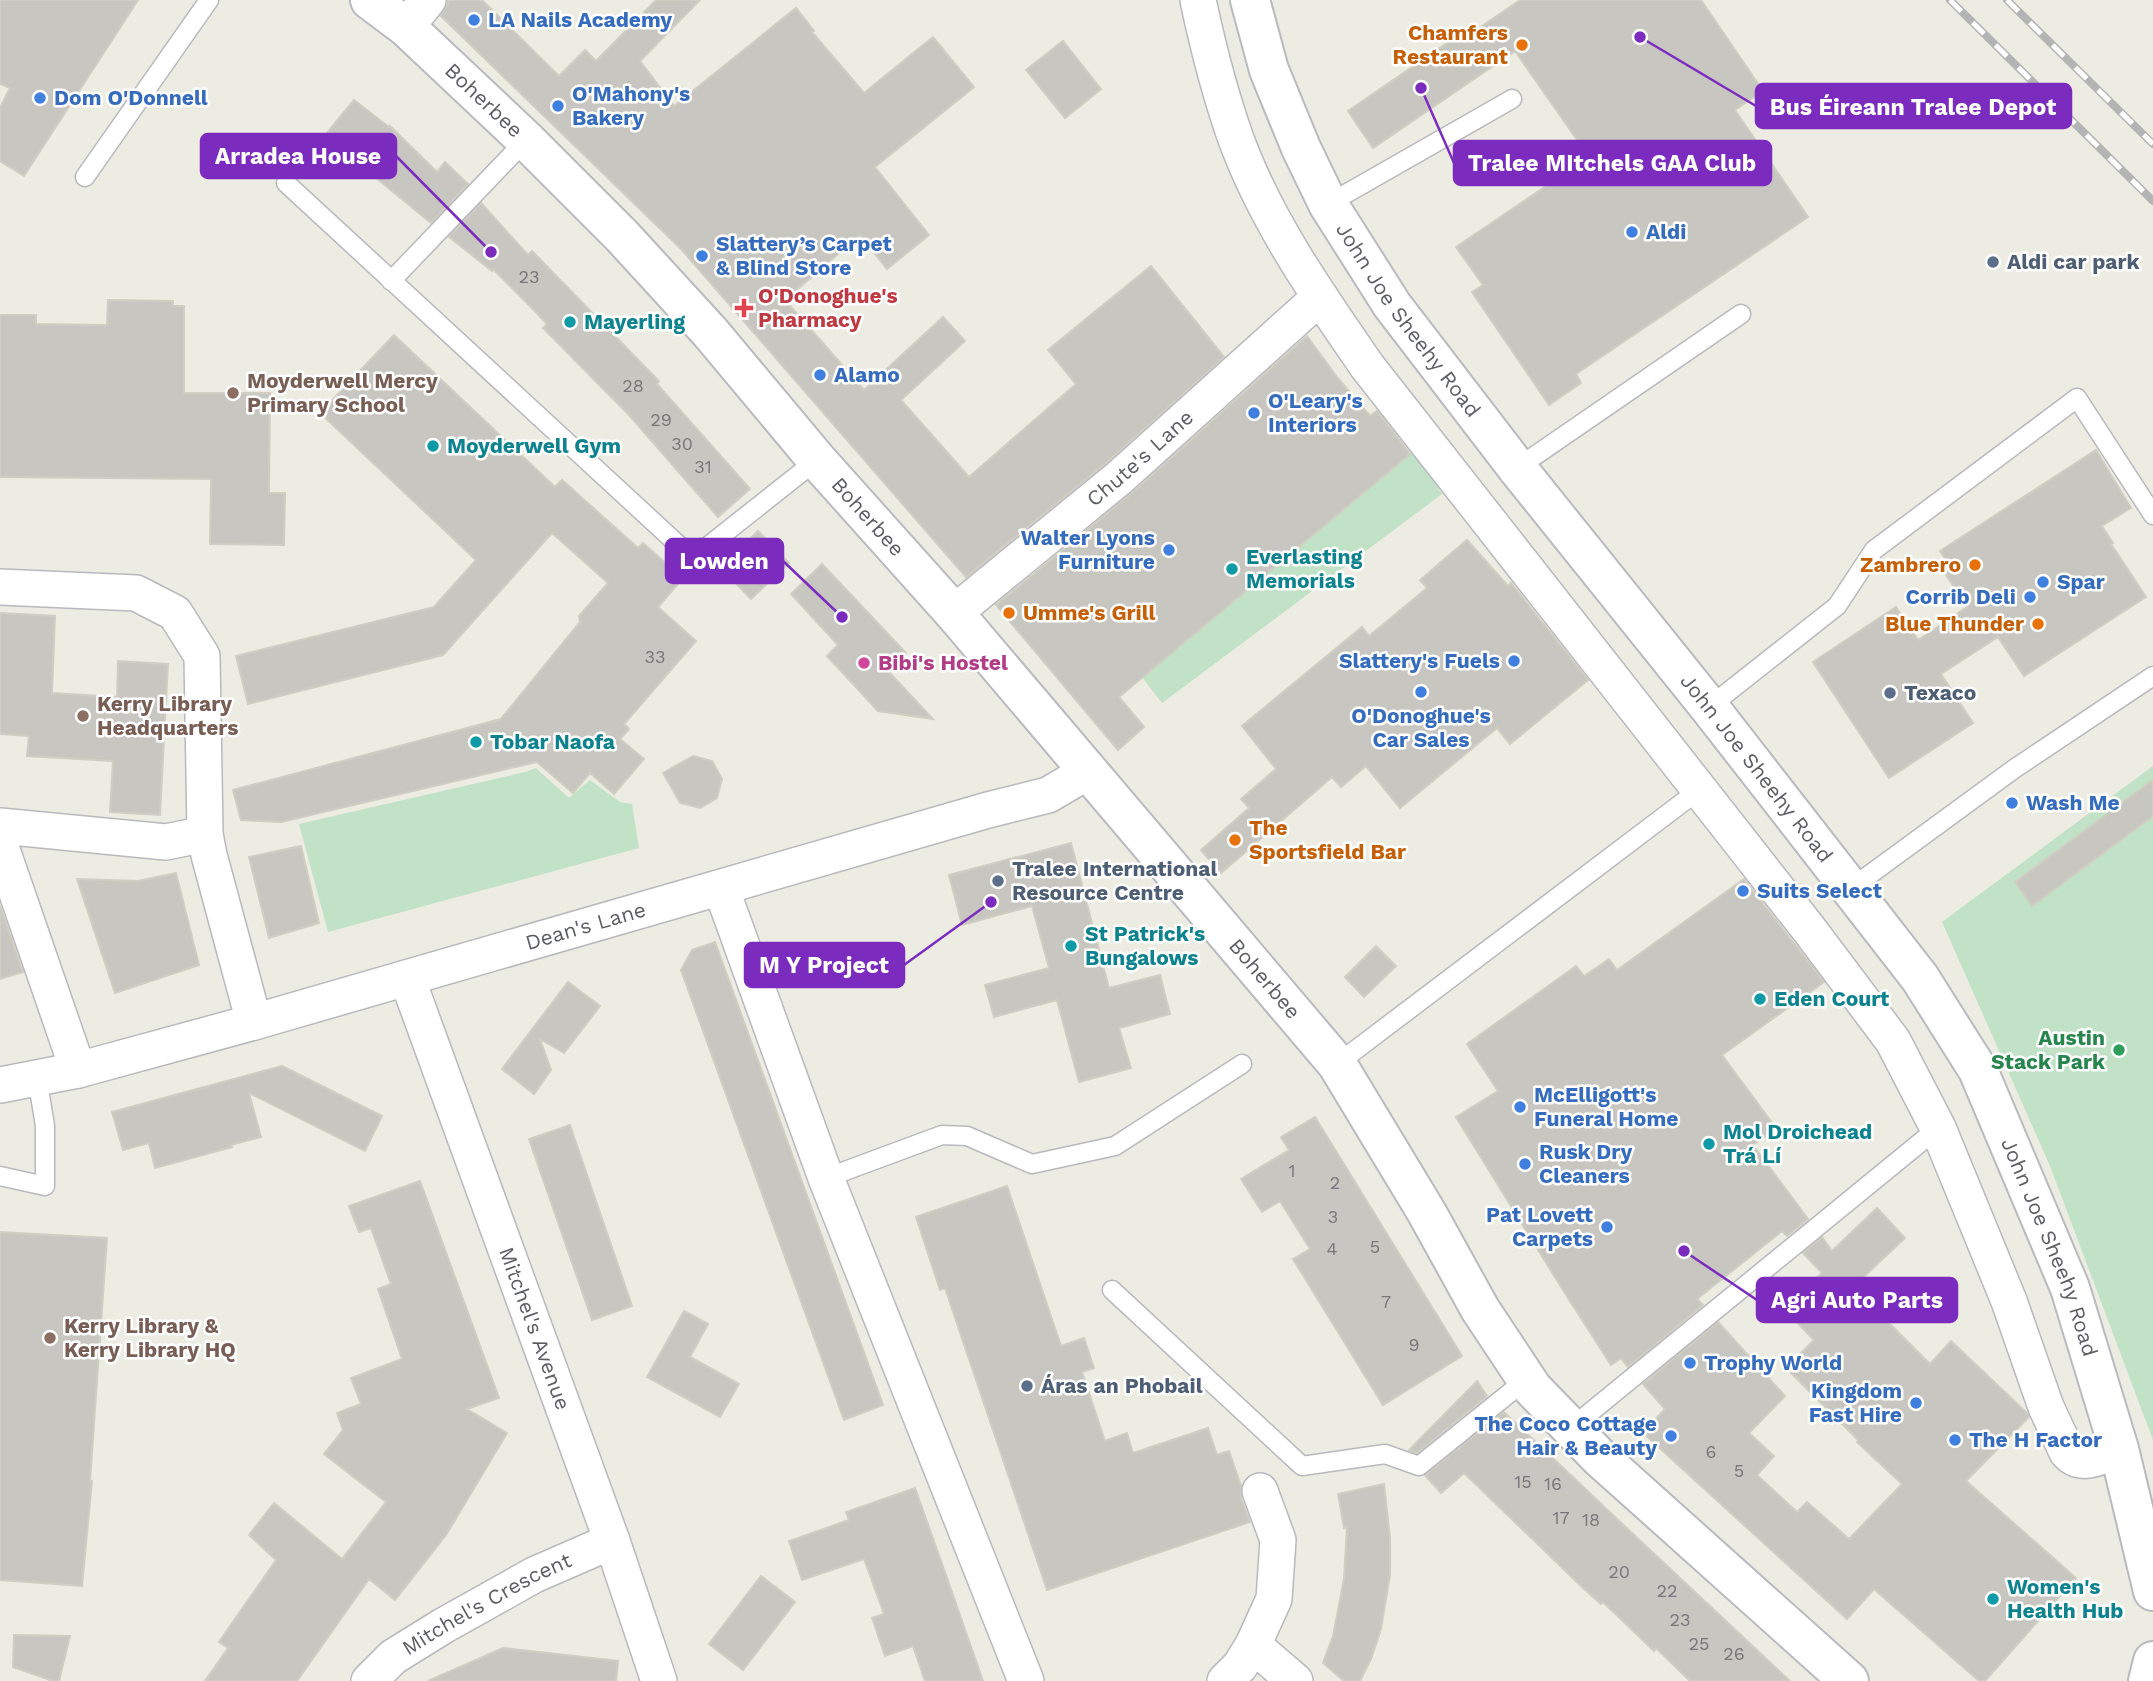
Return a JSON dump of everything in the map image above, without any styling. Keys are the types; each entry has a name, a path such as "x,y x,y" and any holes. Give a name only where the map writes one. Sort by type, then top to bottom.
{"main road":[{"name":"Boherbee","path":"370,0 417,13 526,140 622,236 710,332 817,460 954,613 1337,1064 1427,1213 1480,1309 1534,1389 1600,1457 1849,1681"},
{"name":"John Joe Sheehy Road","path":"1250,0 1269,70 1301,148 1328,204 1392,305 1517,468 1709,707 1920,978 1978,1070 2070,1288 2119,1450 2153,1591"},
{"path":"2148,1681 2153,1661"}],"street":[{"path":"1198,0 1207,43 1236,140 1268,211 1320,297 1367,366 1893,1041 1938,1128 2009,1301 2046,1407 2067,1452 2080,1461 2092,1460 2119,1450"},
{"name":"Chute's Lane","path":"954,613 1119,478 1320,297"},
{"path":"0,587 136,593 175,614 202,656 205,834 254,1022"},
{"name":"Dean's Lane","path":"0,1085 78,1070 254,1022 1048,795 1089,771"},
{"path":"0,826 166,842 205,834"},
{"path":"0,844 78,1070"},
{"path":"721,888 826,1178 1027,1681"},
{"name":"Mitchel's Avenue","path":"407,978 612,1541 659,1681"},
{"path":"1226,1681 1240,1666 1253,1645 1274,1599 1278,1540 1260,1491"},
{"name":"Mitchel's Crescent","path":"369,1681 393,1657 443,1626 534,1575 612,1541"},
{"path":"1253,1645 1295,1681"}],"lane":[{"path":"85,177 209,0"},
{"path":"1328,204 1512,99"},
{"path":"391,281 526,140"},
{"path":"286,183 685,551 707,547 817,460"},
{"path":"1517,468 1741,314"},
{"path":"1709,707 1837,606 1874,550 2077,398 2153,515"},
{"path":"1850,889 2014,769 2153,676"},
{"path":"1337,1064 1699,790"},
{"path":"826,1178 942,1135 967,1136 1032,1164 1115,1146 1242,1065"},
{"path":"0,1176 45,1186 45,1126 37,1077"},
{"path":"1571,1428 1938,1128"},
{"path":"1112,1290 1302,1466 1385,1454 1419,1466 1527,1379"}],"green space":[{"path":"1414,451 1442,494 1162,703 1142,677"},
{"name":"Austin Stack Park","path":"2153,766 2153,1440 2050,1166 1942,922"},
{"path":"536,768 569,798 590,780 620,802 632,804 639,848 328,932 299,824"}],"building":[{"name":"Dom O'Donnell","path":"0,0 138,0 24,176 0,161 0,108 10,88 0,84"},
{"path":"448,0 482,0 559,76 585,50 596,61 656,0 700,0 640,61 674,106 796,8 814,31 812,32 864,93 933,37 974,87 875,167 929,235 887,269 860,235 785,300 864,390 943,317 965,341 901,400 969,477 1076,384 1048,350 1151,266 1224,357 1106,463 966,577 681,249 441,16"},
{"name":"Aldi","path":"1520,0 1701,0 1763,91 1735,110 1808,217 1576,374 1581,383 1549,405 1472,292 1483,285 1456,247 1589,157 1515,51 1373,148 1348,111 1469,28 1472,33"},
{"path":"1063,41 1101,89 1065,118 1026,70"},
{"path":"354,100 390,126 437,172 445,162 468,184 431,223 332,142 333,139 326,134"},
{"path":"481,203 528,255 532,251 659,381 657,384 750,489 718,517 629,415 543,328 547,324 526,302 493,269 492,271 449,237"},
{"path":"108,300 173,301 173,306 184,306 184,393 270,393 269,493 285,493 284,545 210,544 211,479 0,477 0,315 36,315 36,324 107,325"},
{"path":"394,335 555,487 562,480 638,548 643,543 683,578 658,607 696,641 624,724 629,729 620,739 644,759 614,794 590,773 573,793 537,762 281,822 241,820 233,790 501,719 580,622 579,616 608,583 552,533 443,655 248,704 236,656 434,607 476,560 320,413"},
{"path":"1307,336 1370,416 1377,411 1410,454 1119,697 1144,727 1118,750 996,605 1132,493"},
{"path":"2096,450 2131,508 2102,526 2146,597 2024,676 1998,637 1941,674 1973,723 1889,778 1813,662 1896,607 1918,640 1967,607 1941,567 1948,563 1940,551"},
{"path":"758,531 789,563 751,599 721,568"},
{"path":"1467,540 1508,586 1511,583 1588,680 1510,744 1497,728 1400,808 1366,766 1341,787 1332,777 1221,873 1201,850 1249,808 1241,799 1276,769 1242,726 1362,627 1369,636 1427,588 1420,580"},
{"path":"822,564 906,653 888,671 933,719 878,711 827,656 838,645 791,594"},
{"name":"Kerry Library Headquarters","path":"0,613 55,616 52,693 117,697 118,661 168,664 160,815 110,812 113,761 27,756 29,736 0,734"},
{"path":"693,756 712,761 722,779 717,798 700,808 680,803 663,773"},
{"path":"2153,780 2153,816 2032,906 2015,882"},
{"name":"St Patrick's Bungalows","path":"1071,843 1109,988 1160,975 1170,1014 1119,1028 1131,1068 1079,1082 1057,1000 994,1017 985,985 1049,968 1032,906 962,925 949,875"},
{"path":"301,846 319,923 269,938 249,857"},
{"path":"176,873 199,965 115,993 77,879 138,881"},
{"path":"1744,879 1824,982 1722,1055 1776,1128 1753,1145 1808,1219 1787,1236 1782,1231 1697,1299 1703,1305 1628,1367 1621,1358 1611,1365 1456,1117 1498,1091 1467,1044 1576,966 1584,976 1609,959 1617,970"},
{"path":"0,906 23,972 0,979"},
{"path":"715,942 883,1405 844,1420 681,970 692,950"},
{"path":"1376,946 1396,966 1364,997 1345,977"},
{"path":"568,982 600,1006 564,1053 540,1039 551,1070 534,1094 502,1069"},
{"path":"282,1066 382,1116 365,1151 249,1093 261,1137 155,1168 149,1143 123,1150 112,1112"},
{"path":"1315,1117 1462,1356 1383,1405 1293,1259 1310,1249 1280,1201 1262,1212 1241,1179 1289,1150 1281,1137"},
{"path":"570,1125 632,1306 592,1320 529,1139"},
{"path":"420,1181 499,1398 467,1409 507,1433 446,1535 395,1600 369,1579 297,1681 205,1681 228,1648 219,1642 276,1560 249,1535 274,1503 342,1559 386,1502 324,1454 343,1430 337,1413 361,1404 351,1378 402,1359 378,1289 391,1284 371,1228 359,1232 349,1206"},
{"name":"Áras an Phobail","path":"1007,1186 1061,1346 1084,1338 1094,1368 1082,1372 1105,1441 1127,1433 1133,1453 1208,1428 1217,1455 1229,1451 1250,1522 1047,1590 945,1288 940,1290 916,1217"},
{"path":"1877,1208 1905,1238 1853,1287 1930,1364 1951,1341 2027,1413 2029,1417 1966,1481 2076,1578 1985,1681 1979,1681 1874,1589 1847,1619 1643,1433 1665,1409 1643,1384 1718,1322 1785,1396 1749,1433 1774,1456 1757,1475 1797,1512 1807,1502 1849,1539 1902,1484 1857,1442 1858,1440 1786,1368 1814,1340 1784,1309 1822,1273 1803,1253 1822,1237 1832,1251"},
{"name":"Kerry Library & Kerry Library HQ","path":"0,1232 107,1238 92,1481 82,1586 0,1580"},
{"path":"684,1311 708,1324 690,1357 739,1384 720,1417 647,1377"},
{"path":"1477,1381 1487,1396 1417,1453 1409,1450"},
{"path":"1504,1412 1790,1681 1690,1681 1656,1648 1654,1651 1603,1602 1601,1604 1582,1587 1464,1473 1441,1493 1425,1475"},
{"path":"1384,1484 1390,1538 1390,1575 1381,1629 1360,1681 1344,1681 1323,1663 1333,1636 1344,1579 1347,1527 1344,1528 1338,1494"},
{"path":"915,1488 983,1681 925,1681 913,1646 885,1656 872,1618 884,1614 864,1559 802,1580 789,1541 849,1520 846,1512"},
{"path":"761,1576 795,1602 743,1670 709,1644"},
{"path":"14,1635 70,1636 59,1681 13,1667"},
{"path":"503,1648 618,1661 616,1681 428,1681"}],"railway":[{"path":"1950,0 2153,201"},
{"path":"2007,0 2153,144"}],"place":[{"name":"LA Nails Academy","path":"474,20"},
{"name":"Bus Éireann Tralee Depot","path":"1640,37"},
{"name":"Chamfers Restaurant","path":"1522,45"},
{"name":"Tralee MItchels GAA Club","path":"1421,88"},
{"name":"Dom O'Donnell","path":"40,98"},
{"name":"O'Mahony's Bakery","path":"558,106"},
{"name":"Aldi","path":"1632,232"},
{"name":"Arradea House","path":"491,252"},
{"name":"Slattery’s Carpet & Blind Store","path":"702,256"},
{"name":"Aldi car park","path":"1993,262"},
{"name":"O'Donoghue's Pharmacy","path":"744,308"},
{"name":"Mayerling","path":"570,322"},
{"name":"Alamo","path":"820,375"},
{"name":"Moyderwell Mercy Primary School","path":"233,393"},
{"name":"O'Leary's Interiors","path":"1254,413"},
{"name":"Moyderwell Gym","path":"433,446"},
{"name":"Walter Lyons Furniture","path":"1169,550"},
{"name":"Zambrero","path":"1975,565"},
{"name":"Everlasting Memorials","path":"1232,569"},
{"name":"Spar","path":"2043,582"},
{"name":"Corrib Deli","path":"2030,597"},
{"name":"Umme's Grill","path":"1009,613"},
{"name":"Lowden","path":"842,617"},
{"name":"Blue Thunder","path":"2038,624"},
{"name":"Slattery's Fuels","path":"1514,661"},
{"name":"Bibi's Hostel","path":"864,663"},
{"name":"O'Donoghue's Car Sales","path":"1421,692"},
{"name":"Texaco","path":"1890,693"},
{"name":"Kerry Library Headquarters","path":"83,716"},
{"name":"Tobar Naofa","path":"476,742"},
{"name":"Wash Me","path":"2012,803"},
{"name":"The Sportsfield Bar","path":"1235,840"},
{"name":"Tralee International Resource Centre","path":"998,881"},
{"name":"Suits Select","path":"1743,891"},
{"name":"M Y Project","path":"991,902"},
{"name":"St Patrick's Bungalows","path":"1071,946"},
{"name":"Eden Court","path":"1760,999"},
{"name":"Austin Stack Park","path":"2119,1050"},
{"name":"McElligott's Funeral Home","path":"1520,1107"},
{"name":"Mol Droichead Trá Lí","path":"1709,1144"},
{"name":"Rusk Dry Cleaners","path":"1525,1164"},
{"name":"Pat Lovett Carpets","path":"1607,1227"},
{"name":"Agri Auto Parts","path":"1684,1251"},
{"name":"Kerry Library & Kerry Library HQ","path":"50,1338"},
{"name":"Trophy World","path":"1690,1363"},
{"name":"Áras an Phobail","path":"1027,1386"},
{"name":"Kingdom Fast Hire","path":"1916,1403"},
{"name":"The Coco Cottage Hair & Beauty","path":"1671,1436"},
{"name":"The H Factor","path":"1955,1440"},
{"name":"Women's Health Hub","path":"1993,1599"}]}
